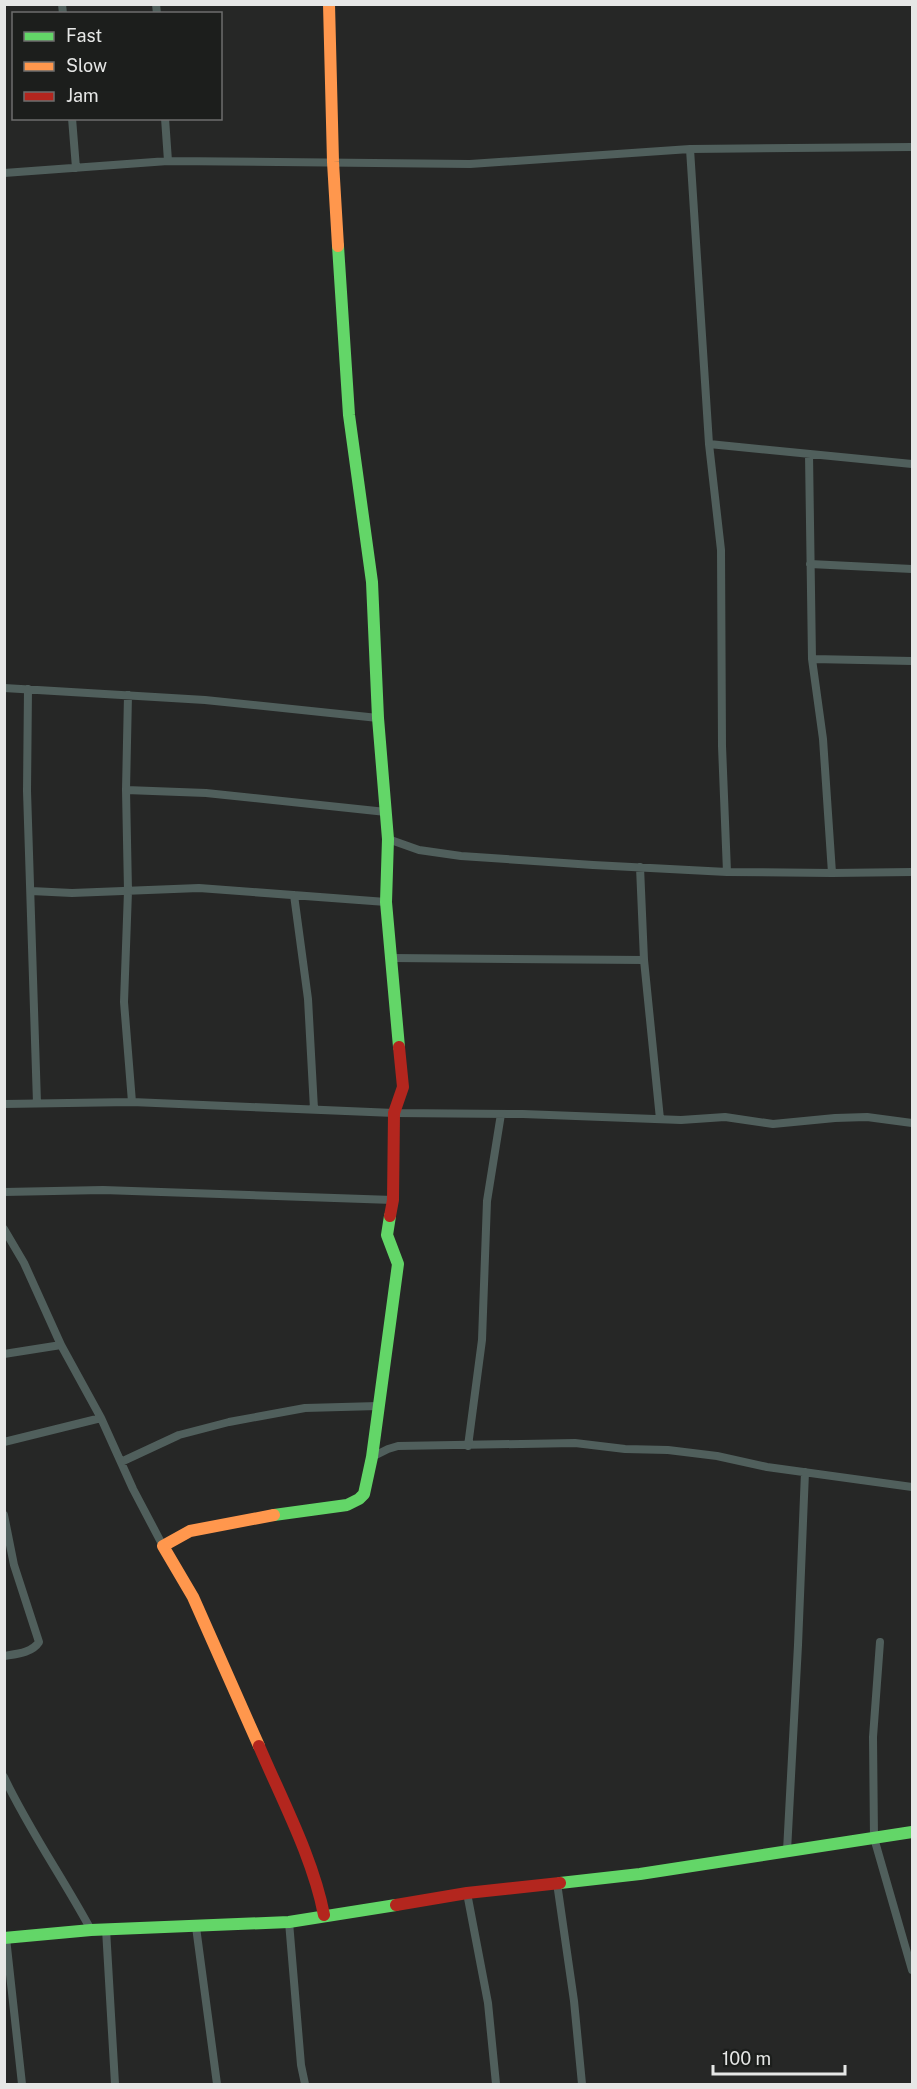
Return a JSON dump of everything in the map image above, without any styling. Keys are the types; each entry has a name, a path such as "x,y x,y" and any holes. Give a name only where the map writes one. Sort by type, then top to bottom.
{"street":[{"path":"163,1546 190,1531 300,1510 347,1505 355,1502 364,1494 372,1457 398,1264 387,1235 393,1200 394,1113 402,1087 386,902 388,839 378,718 372,582 349,415 333,162 328,4"},
{"path":"72,120 76,168"},
{"path":"165,120 168,161"},
{"path":"4,173 168,161 470,164 690,149 912,147"},
{"path":"690,149 709,444 721,550 722,746 727,872"},
{"path":"709,444 912,464"},
{"path":"808,454 812,659 823,739 832,873"},
{"path":"810,564 912,568"},
{"path":"812,659 912,661"},
{"path":"4,688 205,700 378,718"},
{"path":"28,689 27,791 37,1104"},
{"path":"128,695 126,790 128,891 124,1002 132,1102"},
{"path":"126,790 206,793 386,812"},
{"path":"388,839 419,850 461,856 727,872 912,872"},
{"path":"640,867 644,960 660,1119"},
{"path":"30,891 72,893 199,888 386,902"},
{"path":"294,895 308,999 314,1109"},
{"path":"391,958 644,960"},
{"path":"4,1104 132,1102 394,1113 660,1119 725,1117 773,1124 867,1117 912,1123"},
{"path":"468,1446 482,1340 488,1201 501,1114"},
{"path":"4,1192 104,1190 393,1200"},
{"path":"4,1229 24,1263 61,1345 100,1418 133,1489 193,1596 308,1862 324,1916"},
{"path":"4,1354 61,1345"},
{"path":"121,1462 179,1435 229,1422 306,1408 378,1406"},
{"path":"4,1442 100,1418"},
{"path":"372,1457 398,1446 575,1443 717,1456 766,1467 912,1487"},
{"path":"787,1851 805,1472"},
{"path":"4,1515 15,1565 39,1642 30,1650 4,1656"},
{"path":"879,1642 873,1737 874,1838 912,1970"},
{"path":"4,1777 22,1815 62,1877 91,1930"},
{"path":"22,2085 5,1938 106,1929 289,1922 467,1893 640,1874 912,1832"},
{"path":"557,1883 574,2001 582,2085"},
{"path":"467,1893 488,2003 496,2085"},
{"path":"289,1922 301,2065 305,2085"},
{"path":"196,1927 217,2085"},
{"path":"106,1929 115,2085"}],"traffic: fast":[{"path":"338,246 349,415 372,582 378,718 388,839 386,902 399,1047"},
{"path":"274,1515 347,1505 364,1494 372,1457 398,1264 387,1235 390,1216"},
{"path":"560,1883 640,1874 912,1832"},
{"path":"4,1938 91,1930 289,1922 396,1905"}],"traffic: slow":[{"path":"329,4 333,162 338,246"},
{"path":"259,1746 193,1597 163,1546 190,1531 274,1515"}],"traffic: jam":[{"path":"390,1216 393,1200 394,1113 403,1087 399,1047"},
{"path":"259,1746 305,1851 324,1915"},
{"path":"396,1905 467,1893 560,1883"}]}
